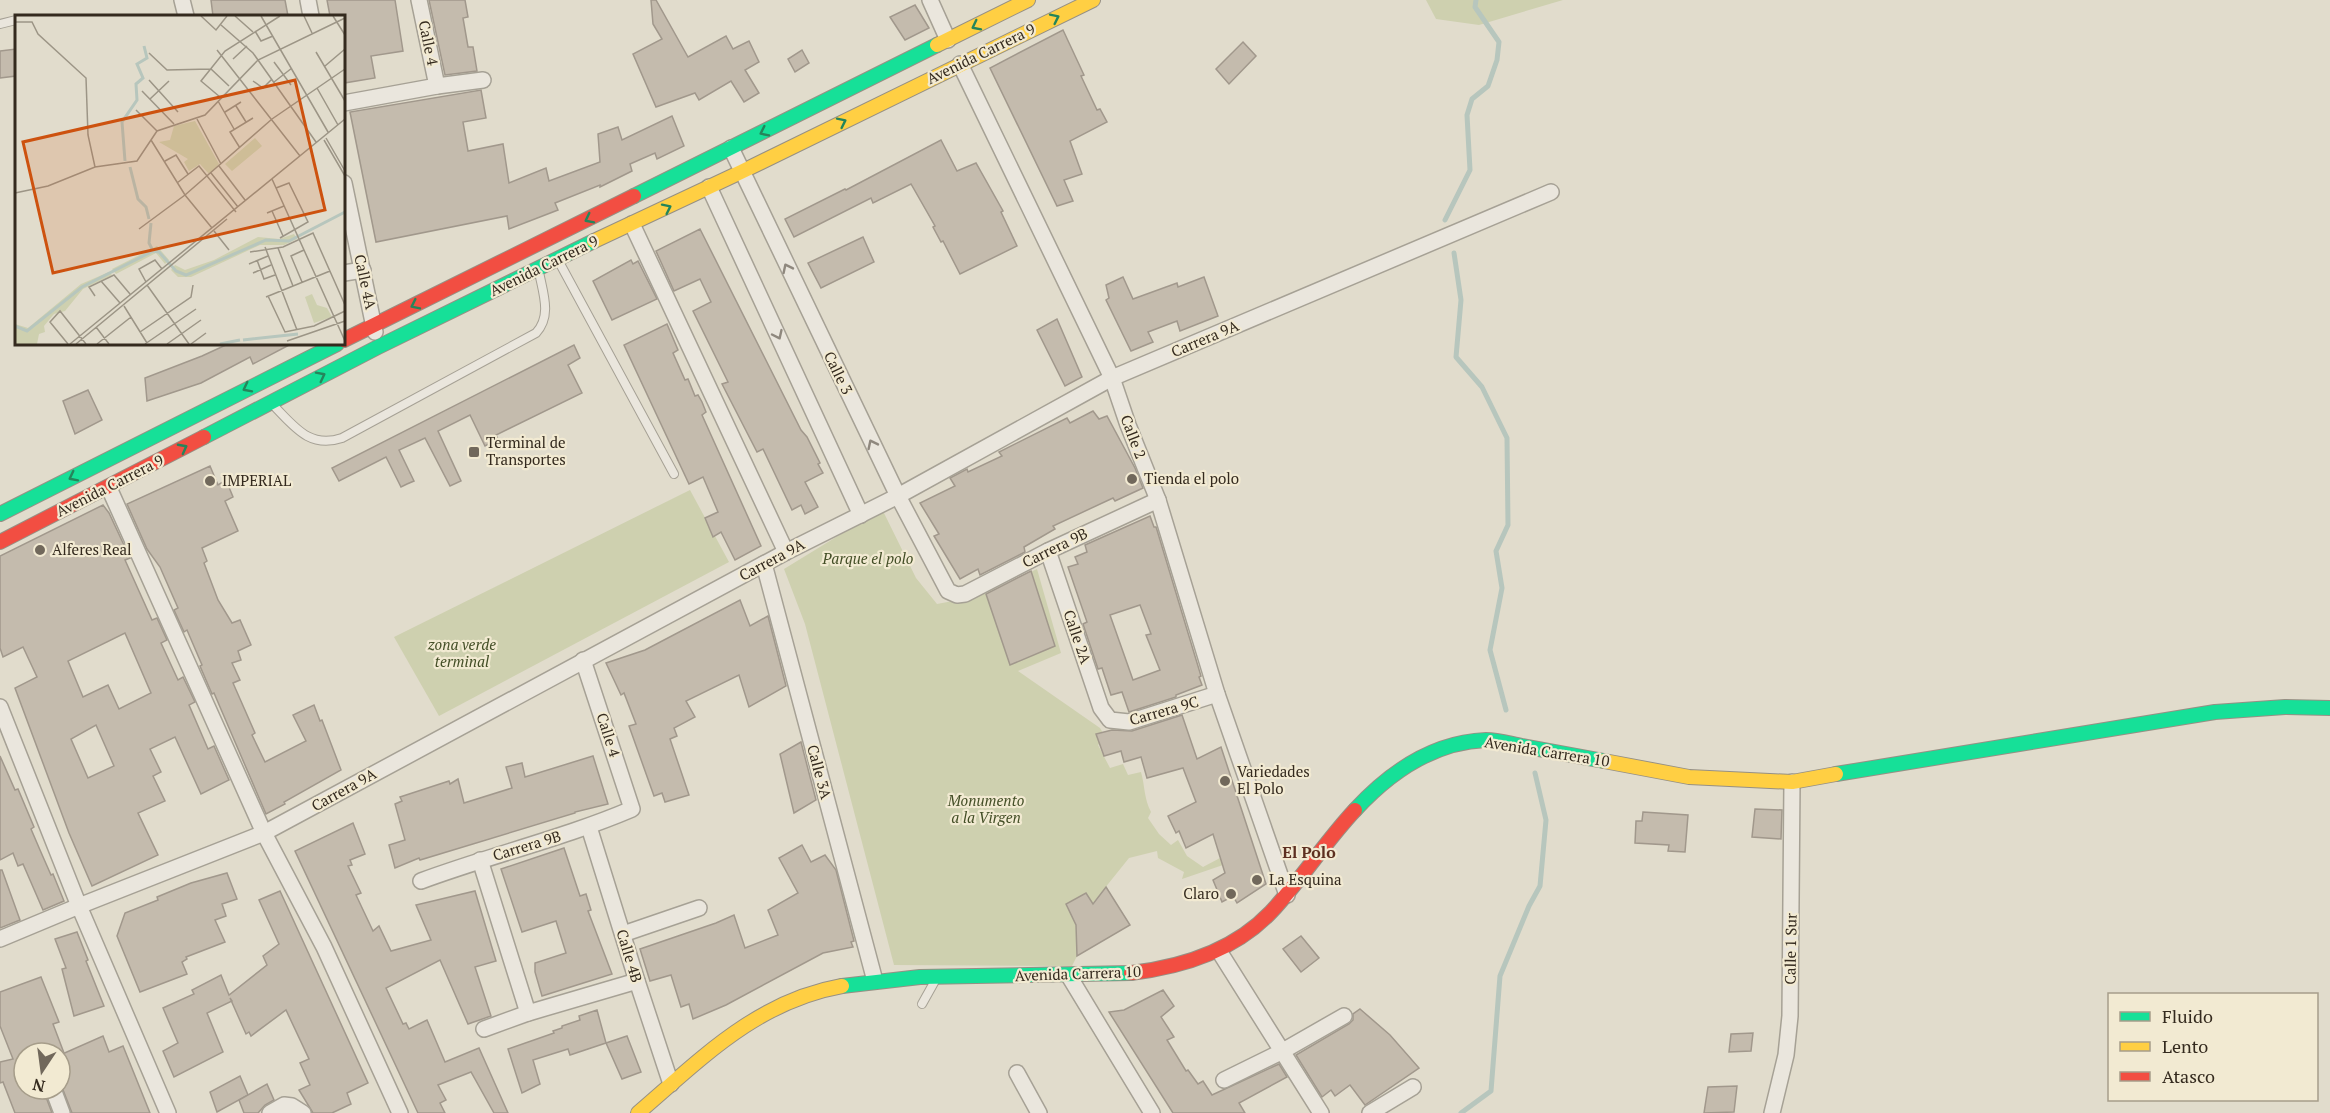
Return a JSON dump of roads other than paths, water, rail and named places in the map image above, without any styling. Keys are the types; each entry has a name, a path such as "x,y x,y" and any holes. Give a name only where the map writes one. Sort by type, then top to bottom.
{"main road":[{"name":"Avenida Carrera 9","path":"345,340 1028,0"},
{"name":"Avenida Carrera 9","path":"0,542 109,488 269,402 557,258 741,172 1093,0"},
{"name":"Avenida Carrera 9","path":"0,514 335,345"},
{"name":"Avenida Carrera 10","path":"642,1112 672,1084 748,1022 772,1008 822,990 875,981 1138,974 1194,962 1219,951 1256,927 1287,895 1374,790 1414,760 1437,749 1461,743 1488,740 1689,777 1792,782 2081,732 2215,712 2285,707 2330,708"}],"street":[{"path":"182,0 186,15"},
{"path":"308,0 311,15"},
{"name":"Calle 4","path":"419,0 437,86"},
{"path":"930,0 948,40"},
{"name":"Calle 2","path":"960,64 1112,378 1158,500 1217,694 1287,895"},
{"path":"345,103 437,86 483,81"},
{"name":"Calle 3","path":"731,148 898,496 944,586 953,594"},
{"path":"709,187 861,515"},
{"name":"Calle 4A","path":"345,188 378,347"},
{"name":"Carrera 9A","path":"0,939 264,833 786,552 898,496 1112,378 1551,192"},
{"path":"632,224 786,552"},
{"path":"345,273 363,270"},
{"path":"109,488 264,833 324,947 400,1113"},
{"name":"Carrera 9B","path":"953,594 965,594 1048,551 1158,500"},
{"name":"Calle 2A","path":"1048,551 1101,708 1110,720"},
{"name":"Calle 3A","path":"764,564 875,981"},
{"name":"Calle 4","path":"583,660 632,809"},
{"name":"Carrera 9C","path":"1110,720 1129,722 1217,694"},
{"path":"0,707 79,906 168,1113"},
{"name":"Calle 1 Sur","path":"1772,1113 1786,1055 1790,1016 1792,782"},
{"name":"Carrera 9B","path":"421,881 480,860 589,827 632,809"},
{"name":"Calle 4B","path":"589,827 672,1084"},
{"path":"480,860 528,1013"},
{"path":"623,934 699,908"},
{"path":"1219,951 1321,1113"},
{"path":"1069,976 1152,1113"},
{"path":"484,1029 528,1013 637,981"},
{"path":"1224,1080 1281,1052 1344,1016"},
{"path":"1017,1073 1040,1113"},
{"path":"1370,1113 1413,1087"},
{"path":"270,1113 284,1105 292,1106 303,1113"}],"lane":[{"path":"0,24 15,20"},
{"path":"548,239 674,474"},
{"path":"269,402 308,437 320,442 330,442 342,438 536,333 542,327 545,303 538,269 528,249"},
{"path":"922,1004 937,978"}],"waterway":[{"path":"1445,220 1470,170 1467,115 1472,99 1488,86 1497,60 1499,42 1475,7 1476,0"},
{"path":"1454,253 1461,300 1456,357 1482,387 1507,438 1508,525 1496,551 1502,588 1490,650 1506,710"},
{"path":"1461,1113 1491,1091 1500,976 1529,906 1540,886 1546,820 1535,773"}],"place":[{"name":"Terminal de Transportes","path":"474,452"},
{"name":"Tienda el polo","path":"1132,479"},
{"name":"IMPERIAL","path":"210,481"},
{"name":"Alferes Real","path":"40,550"},
{"name":"Variedades El Polo","path":"1225,781"},
{"name":"La Esquina","path":"1257,880"},
{"name":"Claro","path":"1231,894"}],"district":[{"name":"El Polo","path":"1309,852"}],"park label":[{"name":"Parque el polo","path":"868,559"},
{"name":"zona verde terminal","path":"462,654"},
{"name":"Monumento a la Virgen","path":"986,810"}]}
